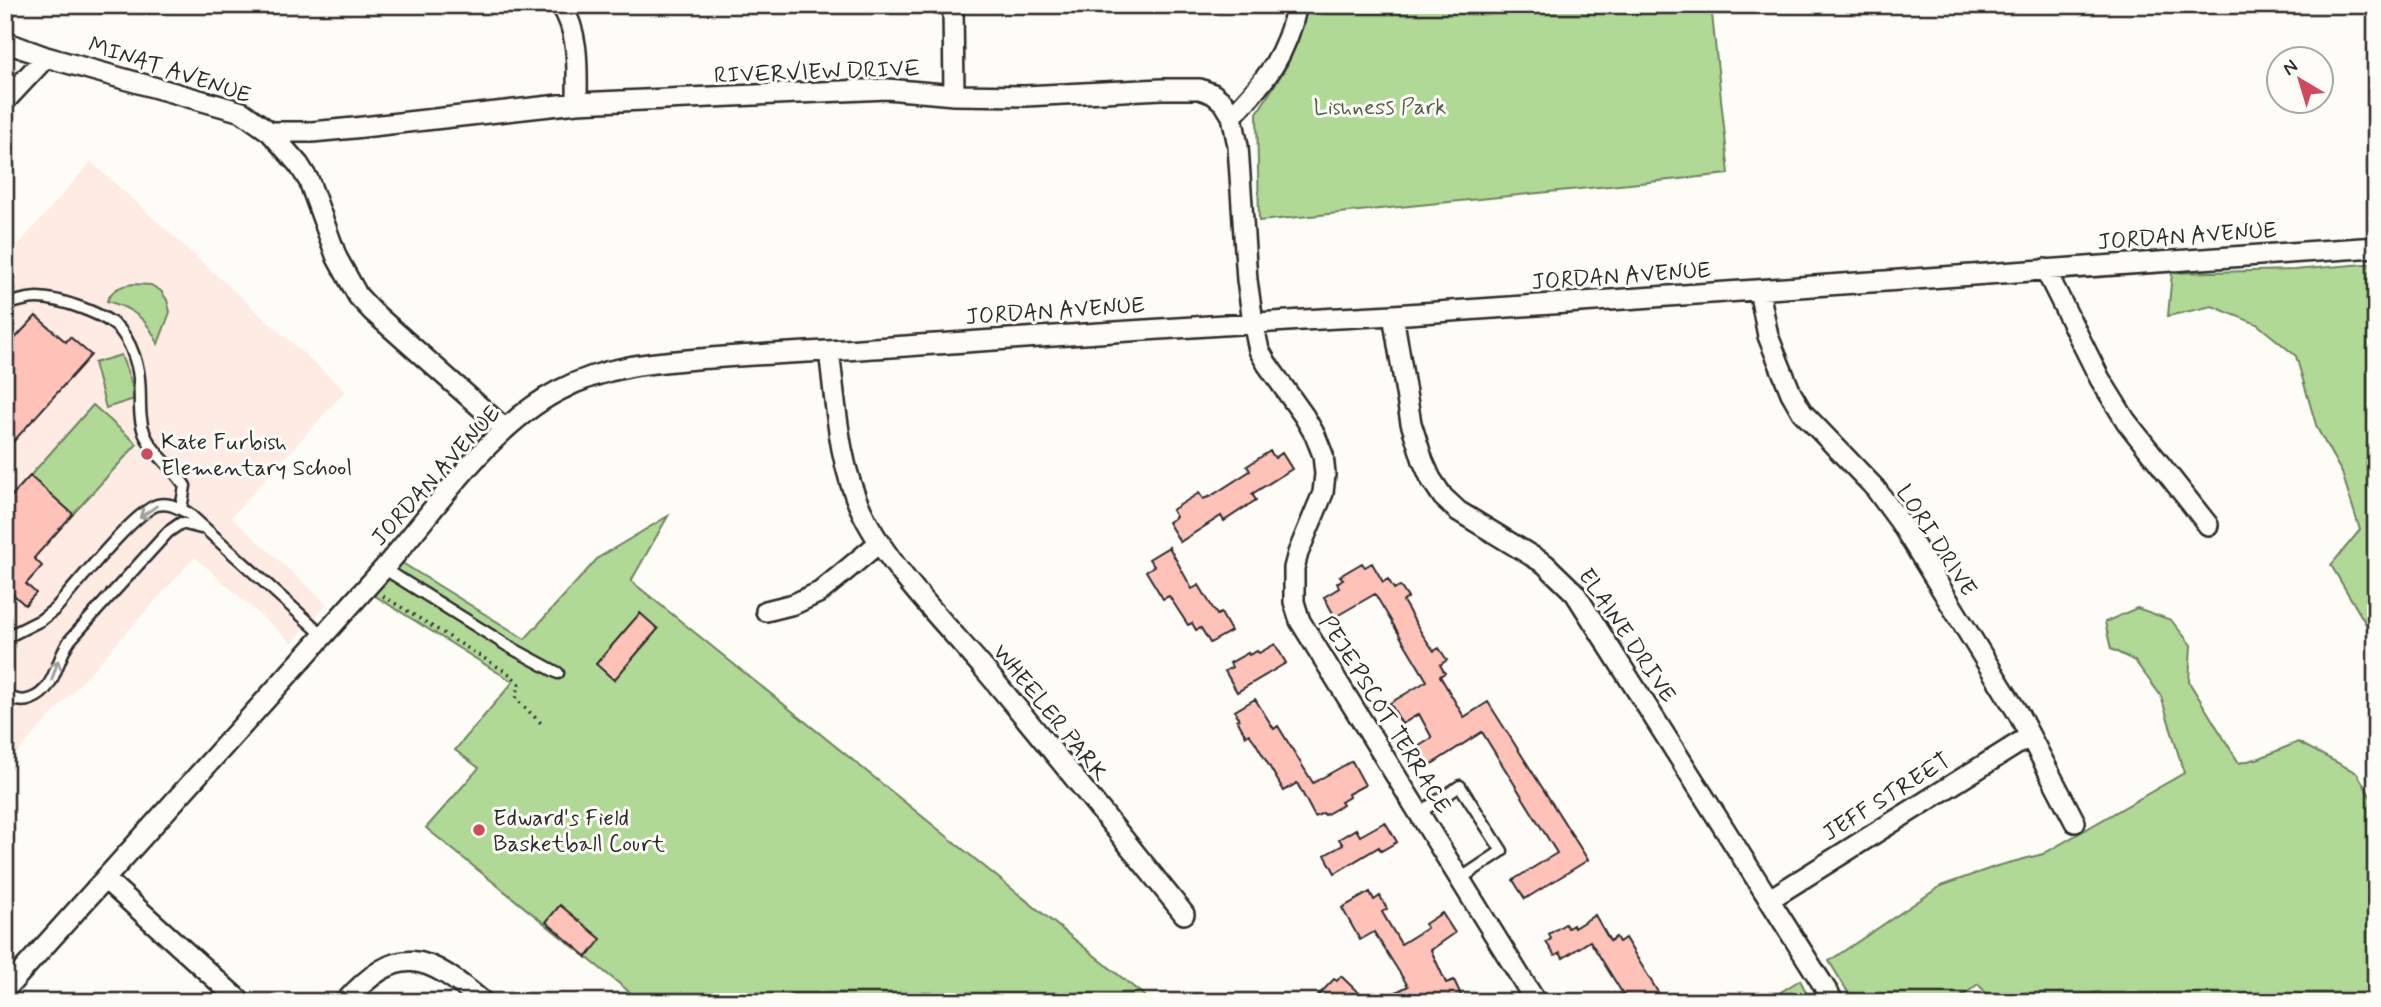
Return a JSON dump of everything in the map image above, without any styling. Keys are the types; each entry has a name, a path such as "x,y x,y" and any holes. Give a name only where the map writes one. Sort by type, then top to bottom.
{"street":[{"path":"561,5 577,51 577,103"},
{"path":"953,5 954,94"},
{"path":"1252,322 1238,146 1232,116 1276,65 1297,5"},
{"name":"MINAT AVENUE","path":"5,42 46,57 242,113 270,132 299,164 309,181 337,258 358,296 505,429"},
{"path":"5,101 46,57"},
{"name":"RIVERVIEW DRIVE","path":"270,132 312,132 577,103 887,89 1025,96 1200,89 1213,94 1224,103 1232,116"},
{"name":"JORDAN AVENUE","path":"5,990 505,429 552,393 597,373 648,363 2376,247"},
{"path":"2045,269 2099,379 2126,421 2208,525"},
{"name":"LORI DRIVE","path":"1759,290 1768,336 1791,393 1802,412 1875,488 1899,522 2019,715 2075,822"},
{"name":"ELAINE DRIVE","path":"1393,315 1411,423 1431,479 1443,497 1458,511 1545,564 1575,593 1834,1002"},
{"name":"PEJEPSCOT TERRACE","path":"1252,322 1259,350 1304,416 1323,455 1323,493 1297,553 1294,568 1294,602 1300,621 1536,1002"},
{"name":"WHEELER PARK","path":"829,351 848,472 862,512 880,542 923,598 1033,727 1184,914"},
{"path":"766,611 794,604 820,592 880,542"},
{"name":"JEFF STREET","path":"1770,899 2030,736"},
{"path":"106,879 241,1002"},
{"path":"345,1002 373,974 388,966 405,962 424,963 444,971 483,1002"}],"lane":[{"path":"5,305 37,298 70,305 103,318 122,332 140,379 141,423 146,437 186,486 181,509"},
{"path":"5,638 41,620 55,609 127,529 151,508 160,504 181,509 323,635"},
{"path":"5,694 17,701 25,701 41,694 51,682 59,657 70,640 168,532 181,523 205,529"},
{"path":"383,569 508,646 558,673"},
{"path":"1419,813 1460,786 1502,851 1460,879"}],"path":[{"path":"376,592 511,675 519,684 516,699 543,725"}],"shaded area":[{"name":"Kate Furbish Elementary School","path":"91,162 345,391 231,517 327,604 292,643 195,557 5,766 5,260"}],"green space":[{"name":"Lishness Park","path":"1305,5 1711,5 1729,174 1259,221 1257,113 1288,64"},
{"path":"2376,263 2376,641 2331,565 2360,530 2342,473 2317,428 2296,356 2257,324 2212,306 2168,316 2172,273 2294,270"},
{"path":"133,284 151,285 161,291 167,300 170,312 158,344 144,321 124,307 107,301 117,289"},
{"path":"121,355 134,399 106,408 94,363"},
{"path":"93,405 137,444 73,514 30,476"},
{"path":"668,516 631,581 1152,1002 642,1002 426,828 479,768 455,750 513,682 372,594 399,561 525,639 598,558"},
{"path":"2137,608 2171,620 2191,645 2189,682 2239,763 2260,758 2298,742 2357,773 2376,806 2376,1002 2115,1002 2099,992 2063,999 2061,1002 1996,1002 1978,984 1955,1002 1854,1002 1829,961 1941,886 1997,866 2043,854 2184,773 2161,696 2135,661 2111,649 2105,622"},
{"path":"1800,980 1811,1002 1765,1002"}],"building":[{"path":"36,316 66,342 70,337 91,355 5,451 5,349"},
{"path":"1270,451 1275,458 1282,453 1292,469 1252,494 1256,500 1224,521 1221,516 1180,542 1168,522 1176,517 1172,510 1199,493 1203,499 1211,496 1250,471 1247,466"},
{"path":"30,476 73,514 34,558 42,566 26,584 36,593 25,605 5,587 5,503"},
{"path":"1169,547 1192,589 1199,585 1217,615 1221,613 1231,631 1210,643 1201,628 1196,630 1192,623 1188,625 1169,596 1163,599 1146,571 1154,566 1149,559"},
{"path":"1362,563 1365,567 1372,563 1383,582 1388,579 1394,589 1400,586 1408,598 1403,601 1422,634 1434,651 1439,648 1447,660 1440,665 1445,673 1440,676 1464,717 1488,702 1588,860 1525,899 1513,880 1557,853 1482,732 1427,767 1416,748 1432,738 1419,714 1402,724 1390,703 1427,681 1375,594 1335,617 1324,597 1339,588 1337,583 1343,579 1340,576"},
{"path":"640,613 658,629 614,680 596,664"},
{"path":"1275,644 1286,663 1237,692 1225,671 1232,667 1230,663 1248,653 1259,653"},
{"path":"1255,699 1274,729 1278,726 1313,783 1352,761 1365,785 1348,794 1349,797 1341,802 1343,805 1325,815 1323,813 1315,817 1297,783 1284,791 1255,742 1249,734 1246,736 1237,720 1239,719 1235,711"},
{"path":"1385,822 1397,842 1381,851 1379,847 1335,873 1325,855 1343,845 1339,839 1356,829 1360,836"},
{"path":"1370,892 1374,900 1380,896 1387,909 1382,912 1401,944 1427,928 1425,924 1442,913 1455,933 1431,950 1446,983 1454,980 1462,997 1452,1002 1377,1002 1408,986 1374,932 1360,940 1342,908"},
{"path":"560,905 601,939 587,957 546,922"},
{"path":"1595,915 1610,941 1616,937 1619,942 1625,938 1664,1002 1628,1002 1590,941 1563,958 1560,953 1555,956 1546,942 1551,939 1549,934 1565,924 1568,928 1573,925 1574,928"},
{"path":"1341,976 1368,1002 1312,1002 1334,979 1337,981"}],"place":[{"name":"Kate Furbish Elementary School","path":"147,454"},
{"name":"Edward's Field Basketball Court","path":"479,830"}]}
